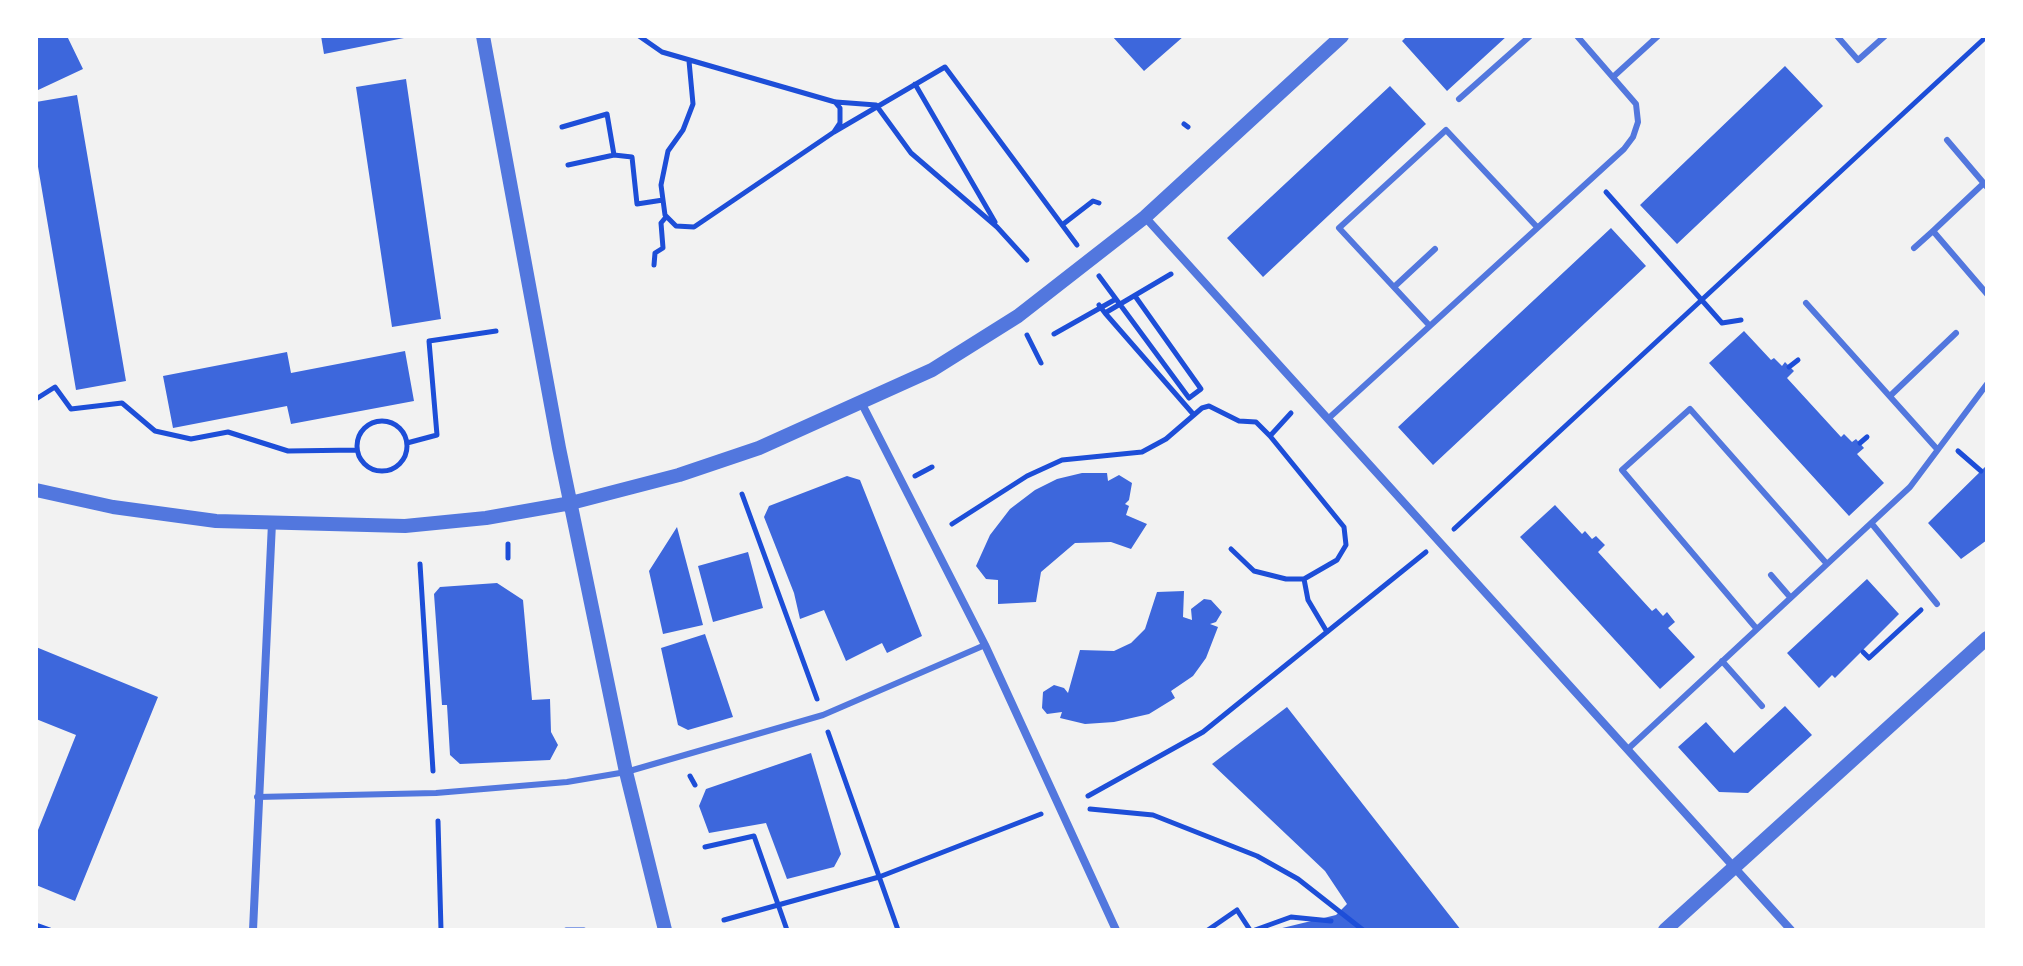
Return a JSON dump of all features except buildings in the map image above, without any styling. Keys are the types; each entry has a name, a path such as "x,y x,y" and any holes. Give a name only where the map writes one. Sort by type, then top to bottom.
{"street":[{"path":"483,36 531,307 626,772 665,930"},
{"path":"36,490 150,513 272,523 405,526 486,518 571,503 679,475 746,453 862,404 932,370 1018,316 1145,217 1342,36"},
{"path":"1145,217 1330,417 1791,930"},
{"path":"862,404 985,645 1116,930"},
{"path":"253,930 272,523"},
{"path":"1665,930 1987,638"}],"lane":[{"path":"1459,99 1530,36"},
{"path":"1330,417 1624,149 1633,137 1638,122 1636,104 1577,36"},
{"path":"1613,77 1658,36"},
{"path":"1837,36 1858,60 1885,36"},
{"path":"1429,325 1339,228 1446,130 1537,227"},
{"path":"1914,248 1986,185 1947,140"},
{"path":"1933,231 1987,294"},
{"path":"1394,287 1435,249"},
{"path":"1806,303 1937,449"},
{"path":"1890,396 1956,333"},
{"path":"1629,748 1910,487 1987,384"},
{"path":"1756,628 1622,470 1690,409 1827,564"},
{"path":"1872,524 1937,604"},
{"path":"1771,575 1790,597"},
{"path":"257,797 436,793 567,782 626,772 823,715 985,645"},
{"path":"1722,661 1762,706"}],"path":[{"path":"639,36 662,52 689,61 835,102 876,105 911,153 997,227 1027,260"},
{"path":"1454,529 1987,36"},
{"path":"689,61 693,104 683,130 668,151 661,185 666,216 676,226 694,227 876,105 945,67 1080,250"},
{"path":"915,84 997,227"},
{"path":"834,132 841,115 835,102"},
{"path":"562,127 607,114 614,155"},
{"path":"568,165 614,155 632,157 637,204 663,200"},
{"path":"1606,192 1722,323 1741,320"},
{"path":"1062,225 1093,201 1099,203"},
{"path":"654,265 655,253 663,248 661,223 666,216"},
{"path":"1098,274 1189,398 1201,389 1135,296"},
{"path":"1105,313 1171,274"},
{"path":"1054,334 1116,299"},
{"path":"1099,305 1194,415"},
{"path":"1018,316 1041,363"},
{"path":"407,443 437,435 429,341 496,331"},
{"path":"1789,367 1798,360"},
{"path":"36,399 55,387 71,409 122,403 155,431 191,439 228,432 288,451 356,450"},
{"path":"952,524 1027,476 1062,460 1142,452 1166,439 1209,406 1239,421 1256,422 1348,535 1337,560 1304,579 1286,579 1254,571 1231,549"},
{"path":"1270,436 1291,413"},
{"path":"383,420 399,426 407,443 400,464 386,471 364,464 356,450 366,426 383,420"},
{"path":"1860,443 1867,437"},
{"path":"1957,450 1981,471"},
{"path":"742,494 817,699"},
{"path":"508,544 508,558"},
{"path":"1088,796 1203,732 1421,556"},
{"path":"420,564 433,771"},
{"path":"1304,579 1308,600 1327,632"},
{"path":"1863,652 1869,658 1921,610"},
{"path":"828,732 898,930"},
{"path":"690,776 695,785"},
{"path":"1090,809 1153,815 1257,856 1298,879 1363,930"},
{"path":"724,920 879,877 1041,814"},
{"path":"438,821 441,930"},
{"path":"705,847 754,836 787,930"},
{"path":"1208,930 1237,910 1253,930 1291,917 1331,921"},
{"path":"36,925 50,930"},
{"path":"566,930 584,930"}]}
